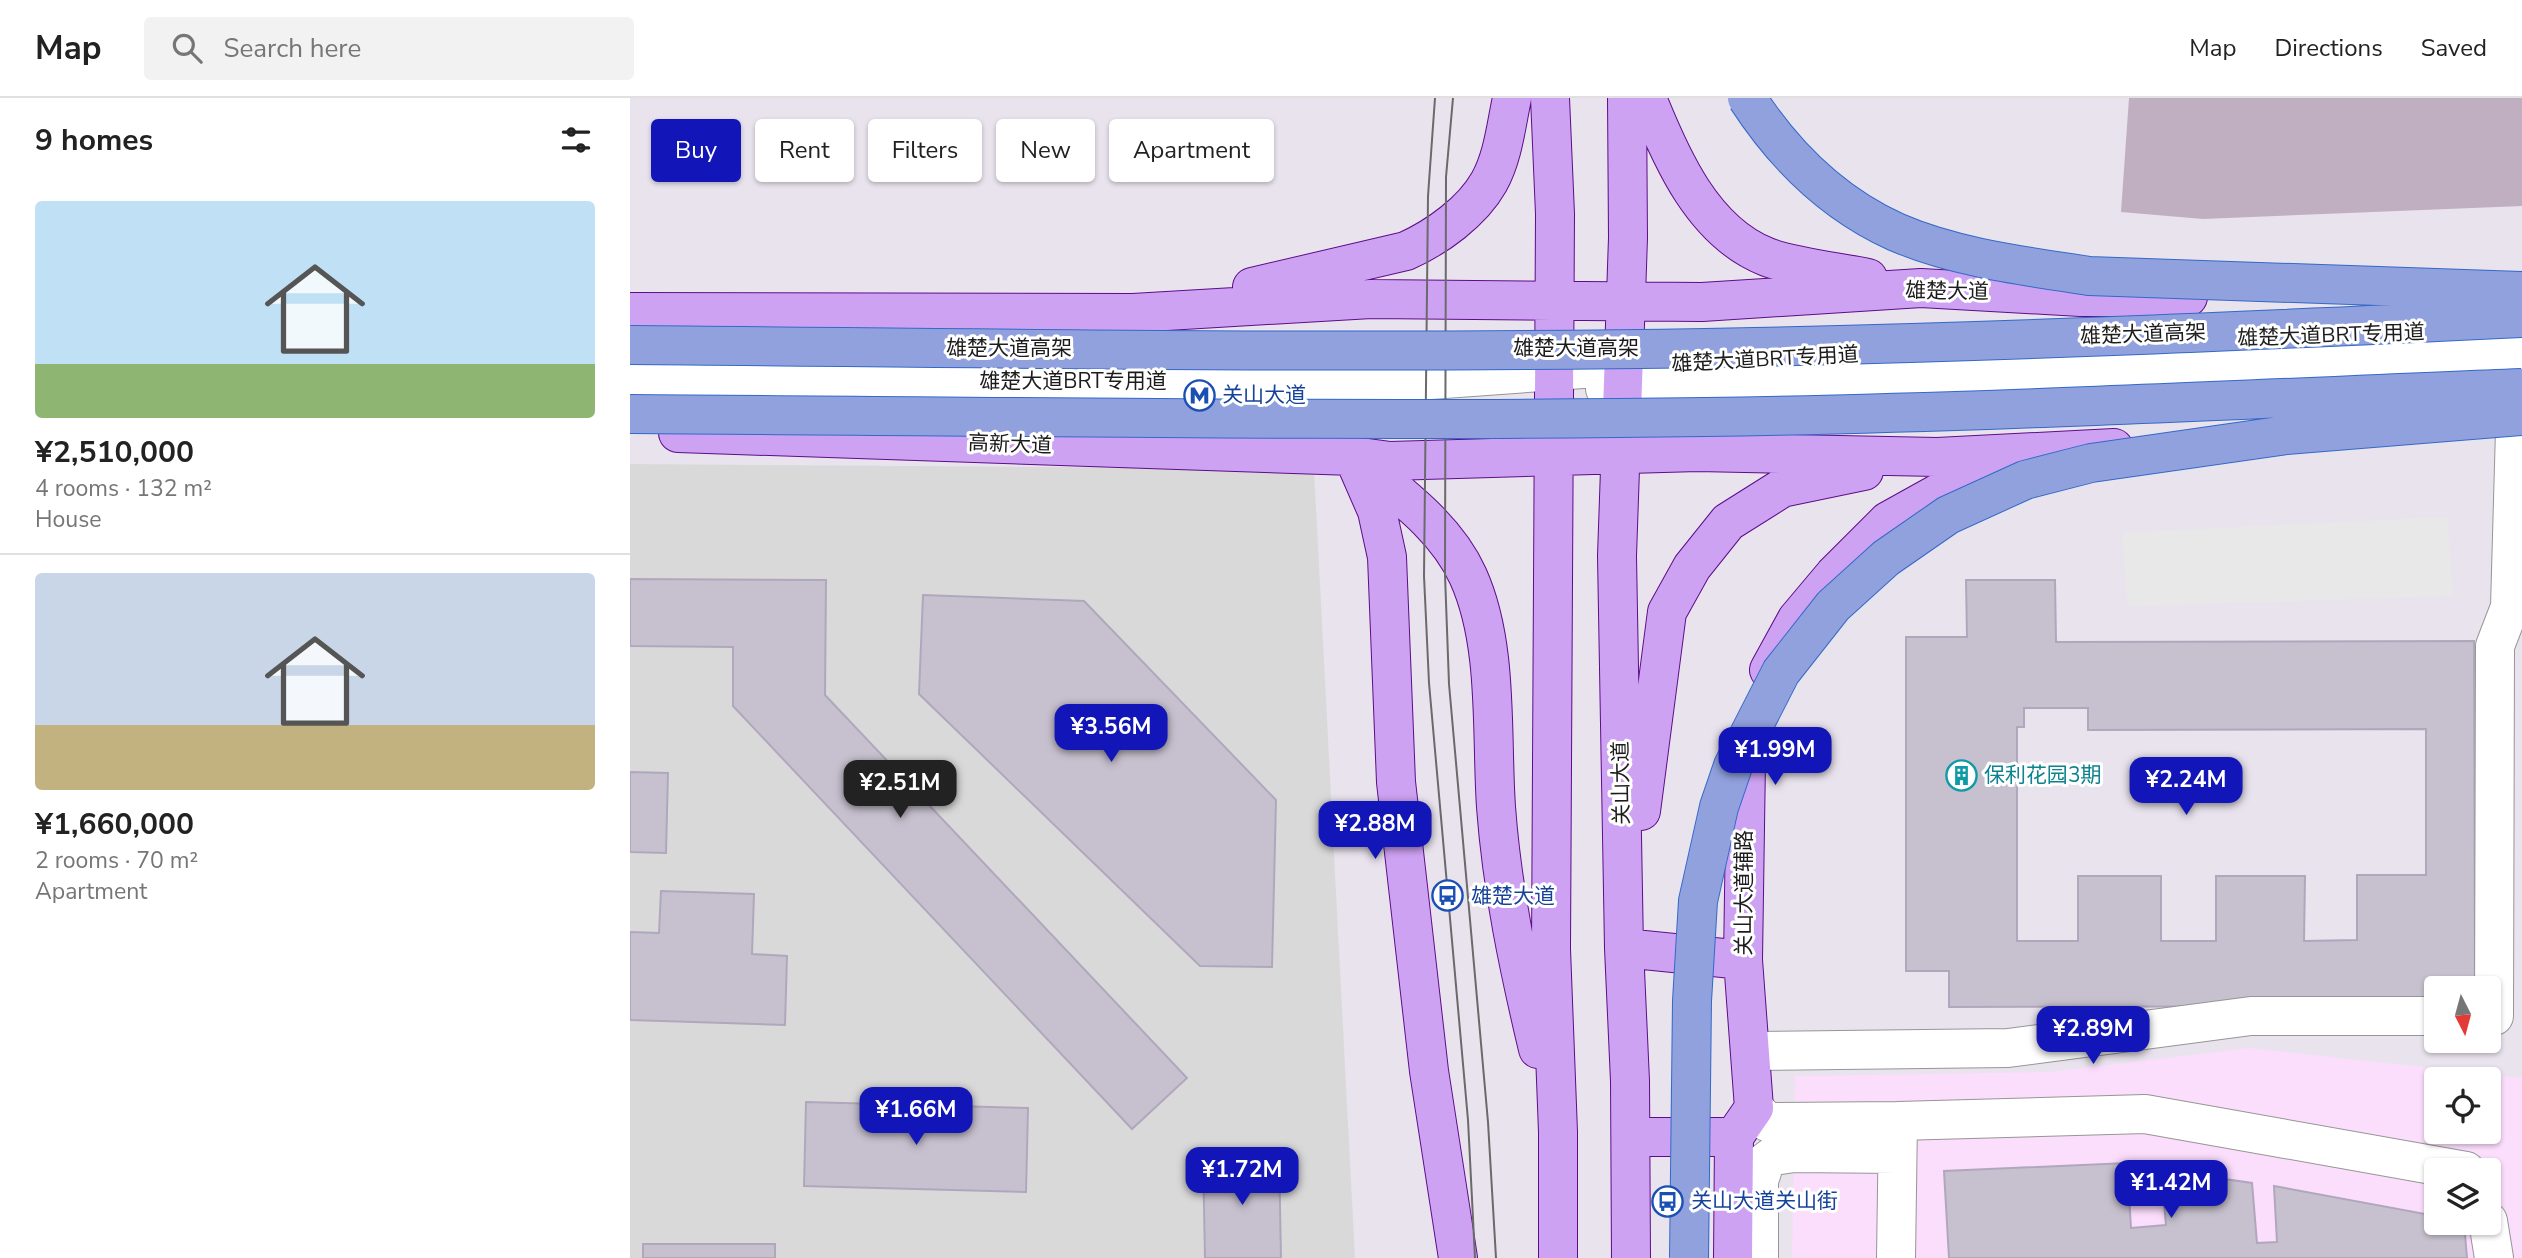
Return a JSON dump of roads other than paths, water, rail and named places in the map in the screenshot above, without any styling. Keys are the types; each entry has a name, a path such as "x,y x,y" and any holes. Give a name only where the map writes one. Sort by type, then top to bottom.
{"highway":[{"path":"1747,98 1798,163 1839,200 1896,232 1951,251 2089,276 2522,289"},
{"name":"雄楚大道高架","path":"630,345 1238,349 1701,348 1935,343 2522,318"},
{"path":"630,414 1212,418 1706,417 2522,387"},
{"path":"1689,1258 1692,1001 1699,901 1718,807 1733,766 1781,672 1833,606 1886,558 1948,515 2025,480 2091,463 2286,435 2519,426"}],"main road":[{"path":"630,312 1133,313 1356,264 1406,251 1427,241 1473,204 1489,182 1500,154 1512,98"},
{"path":"1550,98 1555,214 1551,949 1558,1132 1558,1258"},
{"name":"关山大道","path":"1627,98 1626,301 1618,556 1623,948 1630,1081 1631,1258"},
{"path":"1647,98 1668,150 1685,181 1722,228 1749,248 1770,258 1921,288"},
{"name":"雄楚大道","path":"1133,313 1371,299 1702,302 1921,288 2081,297 2333,297 2522,289"},
{"path":"1552,456 1698,452 1937,457 2519,426"},
{"name":"高新大道","path":"630,433 739,434 1353,456 1390,461 1552,456"},
{"name":"关山大道辅路","path":"1733,1258 1750,1051 1743,960 1746,761 1769,669 1797,619 1833,575 1888,521 1942,491 2078,450"},
{"path":"1353,456 1424,516 1468,575 1479,608 1492,684 1496,808 1515,953 1558,1132"},
{"path":"1353,456 1377,511 1387,557 1396,782 1429,1071 1458,1258"},
{"path":"1743,960 1623,948 1667,612 1692,567 1728,522 1782,488 1937,457"},
{"path":"1631,1137 1744,1123"}],"street":[{"name":"雄楚大道BRT专用道","path":"630,379 1553,382 1623,377 1707,360 2522,328"},
{"name":"雄楚大道BRT专用道","path":"1623,377 1707,382 1936,377 2522,354"},
{"name":"雄楚大道BRT专用道","path":"630,401 1388,405 1553,382"},
{"path":"2494,976 2494,646 2510,607 2519,426"},
{"path":"1750,1051 2008,1048 2251,1016 2424,1016"},
{"path":"1759,1258 1759,1181 1765,1162 1773,1156 1897,1138 2145,1114 2424,1164"},
{"path":"1744,1123 1767,1122 1897,1138"},
{"path":"1896,1258 1897,1138"},
{"path":"2490,1235 2494,1258"}],"tram line":[{"path":"1435,98 1428,196 1424,576 1429,683 1468,1120 1475,1258"},
{"path":"1453,98 1446,177 1445,575 1449,684 1488,1122 1496,1258"}],"place":[{"name":"关山大道","path":"1199,395"},
{"name":"保利花园3期","path":"1961,775"},
{"name":"雄楚大道","path":"1448,896"},
{"name":"关山大道关山街","path":"1668,1201"}]}
